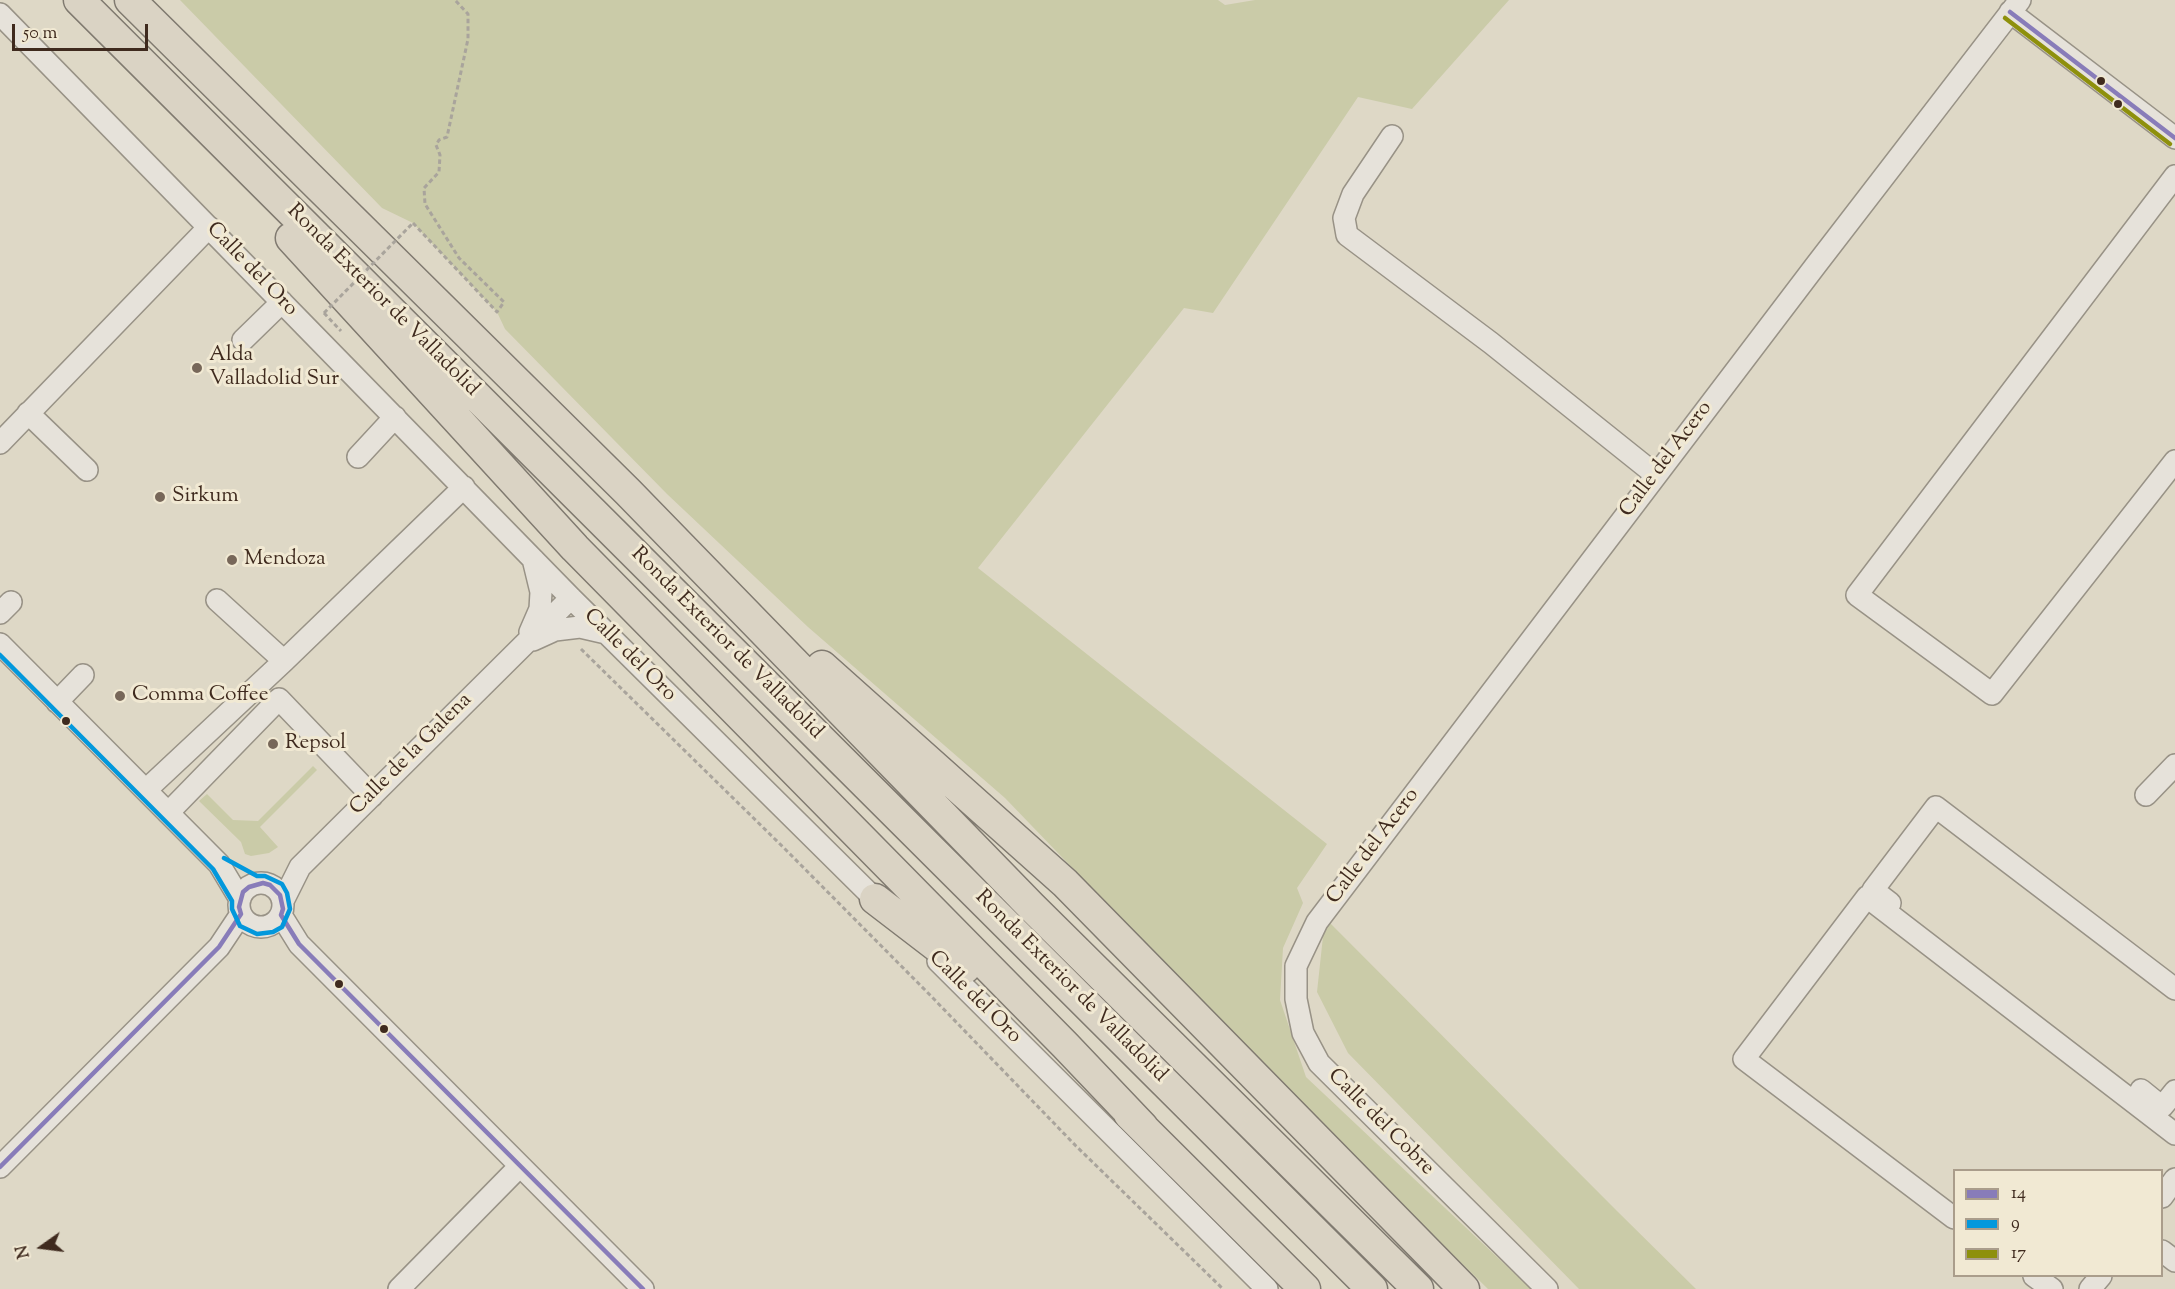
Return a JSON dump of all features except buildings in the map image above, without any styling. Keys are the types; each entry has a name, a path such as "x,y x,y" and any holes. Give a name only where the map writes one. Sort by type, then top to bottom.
{"highway":[{"name":"Ronda Exterior de Valladolid","path":"79,0 1372,1289"},
{"name":"Ronda Exterior de Valladolid","path":"129,0 628,492 1031,906 1418,1289"},
{"path":"202,122 251,194 575,548 1305,1289"},
{"path":"628,492 1065,883 1464,1289"},
{"path":"875,899 1003,998 1143,1127"}],"street":[{"path":"2015,6 2175,138"},
{"name":"Calle del Acero","path":"1317,922 2015,6"},
{"name":"Calle del Oro","path":"0,14 571,598 1267,1289"},
{"path":"1392,136 1353,194 1344,218 1347,235 1491,343 1656,475"},
{"path":"2172,185 1857,595 1992,694 2175,461"},
{"path":"0,443 209,227"},
{"path":"243,340 282,302"},
{"path":"28,413 87,470"},
{"path":"358,457 395,417"},
{"path":"146,790 284,661 464,487"},
{"name":"Calle de la Galena","path":"525,644 540,609 541,592 533,558"},
{"name":"Calle de la Galena","path":"271,918 300,867 571,598"},
{"path":"217,600 284,661"},
{"name":"Calle de la Galena","path":"525,644 555,630 580,627 606,633"},
{"path":"0,644 219,864 245,920 271,918 643,1289"},
{"path":"57,702 83,675"},
{"path":"168,813 279,699 372,796"},
{"path":"2146,795 2175,765"},
{"path":"2175,989 1936,807 1873,890 2162,1107 2175,1091"},
{"path":"219,864 276,889 271,918"},
{"name":"Calle de la Galena","path":"259,883 300,867"},
{"path":"219,947 249,887 259,883"},
{"path":"1953,1217 1744,1059 1867,897 2175,1134"},
{"path":"3,1157 219,947 271,918"},
{"name":"Calle del Cobre","path":"1317,922 1296,966 1296,999 1303,1033 1319,1063 1547,1289"},
{"path":"399,1289 520,1166"},
{"path":"2163,1196 2175,1179"},
{"path":"2163,1252 2175,1261"},
{"path":"2037,1277 2052,1289"},
{"path":"2090,1289 2099,1277"}],"path":[{"path":"324,313 413,223 497,312 504,302 459,258 425,204 424,188 439,172 440,155 436,145 439,140 447,137 468,39 468,14 454,0"},
{"path":"574,648 582,649 638,703 922,986 1076,1146 1223,1289"}],"green space":[{"path":"180,0 1218,0 1225,5 1255,0 1509,0 1412,109 1358,97 1213,313 1184,308 978,568 1327,844 1297,888 1303,903 1283,948 1280,1000 1306,1077 1531,1289 1488,1289 1313,1118 1005,798 808,627 667,494 505,329 497,312 413,223 382,208"},
{"path":"313,766 317,770 260,827 278,847 269,853 251,856 245,854 241,842 199,801 207,794 233,820 258,821"},
{"path":"1325,918 1696,1289 1579,1289 1348,1053 1317,992"}],"transit line":[{"name":"14","path":"2010,12 2175,138"},
{"name":"17","path":"2005,18 2170,144"},
{"name":"9","path":"0,655 213,869 232,901 232,909 240,926 257,934 273,932 282,927 290,909 287,893 282,884 265,876 257,876 224,858"},
{"name":"14","path":"0,1167 219,947 241,914 239,907 243,892 249,887 263,883 270,885 280,895 283,909 281,915 299,944 643,1289"}],"place":[{"name":"Alda Valladolid Sur","path":"197,368"},
{"name":"Sirkum","path":"160,497"},
{"name":"Mendoza","path":"232,560"},
{"name":"Comma Coffee","path":"120,696"},
{"name":"Repsol","path":"273,744"}]}
